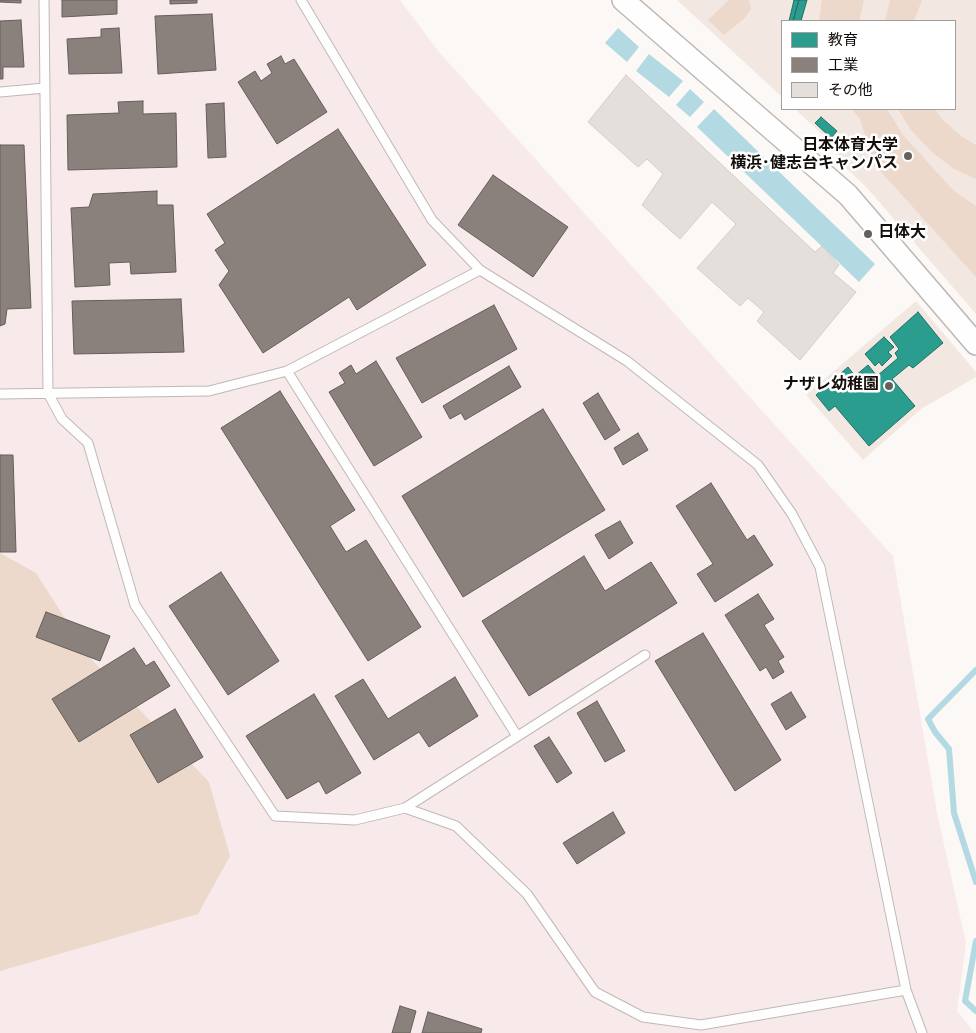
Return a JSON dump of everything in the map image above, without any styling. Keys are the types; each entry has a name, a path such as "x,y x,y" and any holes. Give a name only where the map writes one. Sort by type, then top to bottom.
{"street":[{"path":"623,0 848,195 976,344"}],"lane":[{"path":"44,0 48,393 62,419 88,443 134,605 275,816 355,820 405,808 645,654"},
{"path":"301,0 432,220 480,270 628,361 758,465 792,514 820,567 906,990 922,1033"},
{"path":"0,92 46,88"},
{"path":"0,394 210,391 287,370 480,270"},
{"path":"287,370 517,736"},
{"path":"405,808 456,826 527,894 596,992 644,1017 701,1025 906,990"}],"shaded area":[{"path":"0,0 400,0 439,52 893,556 937,813 966,943 957,1011 975,1033 0,1033"},
{"name":"日本体育大学 横浜･健志台キャンパス","path":"677,0 976,0 976,314 867,188 847,169 831,143 796,110 956,110 956,20 781,20 781,96"},
{"path":"729,0 748,0 751,9 745,18 724,35 708,20"},
{"path":"822,0 864,0 860,20 819,20"},
{"path":"890,0 922,0 914,20 885,20"},
{"path":"853,110 888,110 903,135 954,191 976,206 976,277 874,164 860,119"},
{"path":"899,110 936,110 942,119 961,136 976,145 976,179 954,169 933,153 910,129"},
{"name":"ナザレ幼稚園","path":"916,301 976,372 976,377 921,409 863,460 806,395"},
{"path":"0,553 36,573 91,659 209,782 230,856 198,914 0,971"}],"water":[{"path":"618,28 639,47 627,62 605,43"},
{"path":"649,54 683,81 669,97 636,71"},
{"path":"690,89 704,102 690,117 676,105"},
{"path":"714,109 875,264 859,282 697,127"}],"building: 教育":[{"path":"794,0 799,0 793,20 789,20"},
{"path":"799,0 807,0 801,20 793,20"},
{"path":"821,117 837,131 831,138 815,123"},
{"path":"918,312 943,343 913,368 909,365 892,379 915,406 869,446 835,406 829,411 816,395 848,367 855,376 868,365 877,376 898,358 895,353 899,349 890,337"},
{"path":"884,337 894,347 888,352 892,356 882,366 879,362 875,366 865,354"}],"building: 工業":[{"path":"0,0 21,0 21,3 0,2"},
{"path":"62,0 117,0 117,14 62,17"},
{"path":"170,0 197,0 197,3 170,4"},
{"path":"212,14 216,70 158,74 155,16"},
{"path":"21,20 24,67 3,67 3,79 0,79 0,21"},
{"path":"119,28 122,73 69,74 67,39 101,37 101,29"},
{"path":"281,56 285,64 294,59 327,112 277,144 238,82 255,71 261,81 272,73 267,64"},
{"path":"143,101 143,114 176,113 177,167 68,170 67,115 119,113 118,102"},
{"path":"224,103 226,157 208,158 206,104"},
{"path":"338,129 426,265 357,310 349,297 263,353 219,285 229,271 215,250 225,243 207,214"},
{"path":"0,145 24,145 31,308 7,309 5,324 0,326"},
{"path":"493,175 568,227 533,277 458,225"},
{"path":"157,191 157,205 173,205 176,272 131,274 130,262 109,263 110,285 75,287 71,208 89,207 93,194"},
{"path":"181,299 184,352 74,354 72,301"},
{"path":"494,305 517,349 422,403 396,358"},
{"path":"376,361 422,437 374,466 329,392 345,383 339,373 351,365 356,374"},
{"path":"509,366 521,387 465,420 461,413 450,419 443,406"},
{"path":"280,391 355,510 330,526 346,552 366,540 421,627 368,661 221,428"},
{"path":"598,393 620,430 605,440 583,403"},
{"path":"543,409 605,510 463,597 402,496"},
{"path":"638,433 648,450 623,465 614,448"},
{"path":"0,455 13,455 16,552 0,552"},
{"path":"711,483 747,540 754,535 773,565 715,602 697,574 713,564 676,506"},
{"path":"620,521 633,543 609,559 595,535"},
{"path":"584,556 605,591 651,562 677,603 529,696 482,621"},
{"path":"221,572 279,661 228,695 169,606"},
{"path":"758,594 774,619 764,625 784,657 778,661 784,672 773,679 766,667 760,671 725,615"},
{"path":"46,612 110,636 100,661 36,637"},
{"path":"703,633 781,760 735,791 655,661"},
{"path":"134,648 146,666 154,661 170,686 79,742 52,699"},
{"path":"455,677 478,716 429,747 419,732 374,760 335,696 363,679 388,719"},
{"path":"791,692 806,717 786,730 771,704"},
{"path":"314,694 361,773 326,794 319,781 287,799 246,736"},
{"path":"597,701 625,751 605,762 577,713"},
{"path":"175,709 203,757 158,783 130,735"},
{"path":"549,737 572,773 557,783 534,746"},
{"path":"613,812 625,833 577,864 563,843"},
{"path":"400,1006 416,1011 410,1033 392,1033"},
{"path":"428,1012 482,1029 481,1033 422,1033"}],"building: その他":[{"path":"626,75 815,252 822,246 839,265 833,273 856,292 800,360 757,321 764,312 748,298 740,306 697,268 736,224 712,202 680,239 642,205 663,174 647,159 638,167 588,122"}],"waterway":[{"path":"976,670 928,719 935,732 949,749 954,813 976,882"},
{"path":"976,941 965,1001 976,1011"}],"place":[{"name":"日本体育大学 横浜･健志台キャンパス","path":"908,156"},
{"name":"日体大","path":"868,234"},
{"name":"ナザレ幼稚園","path":"889,386"}]}
